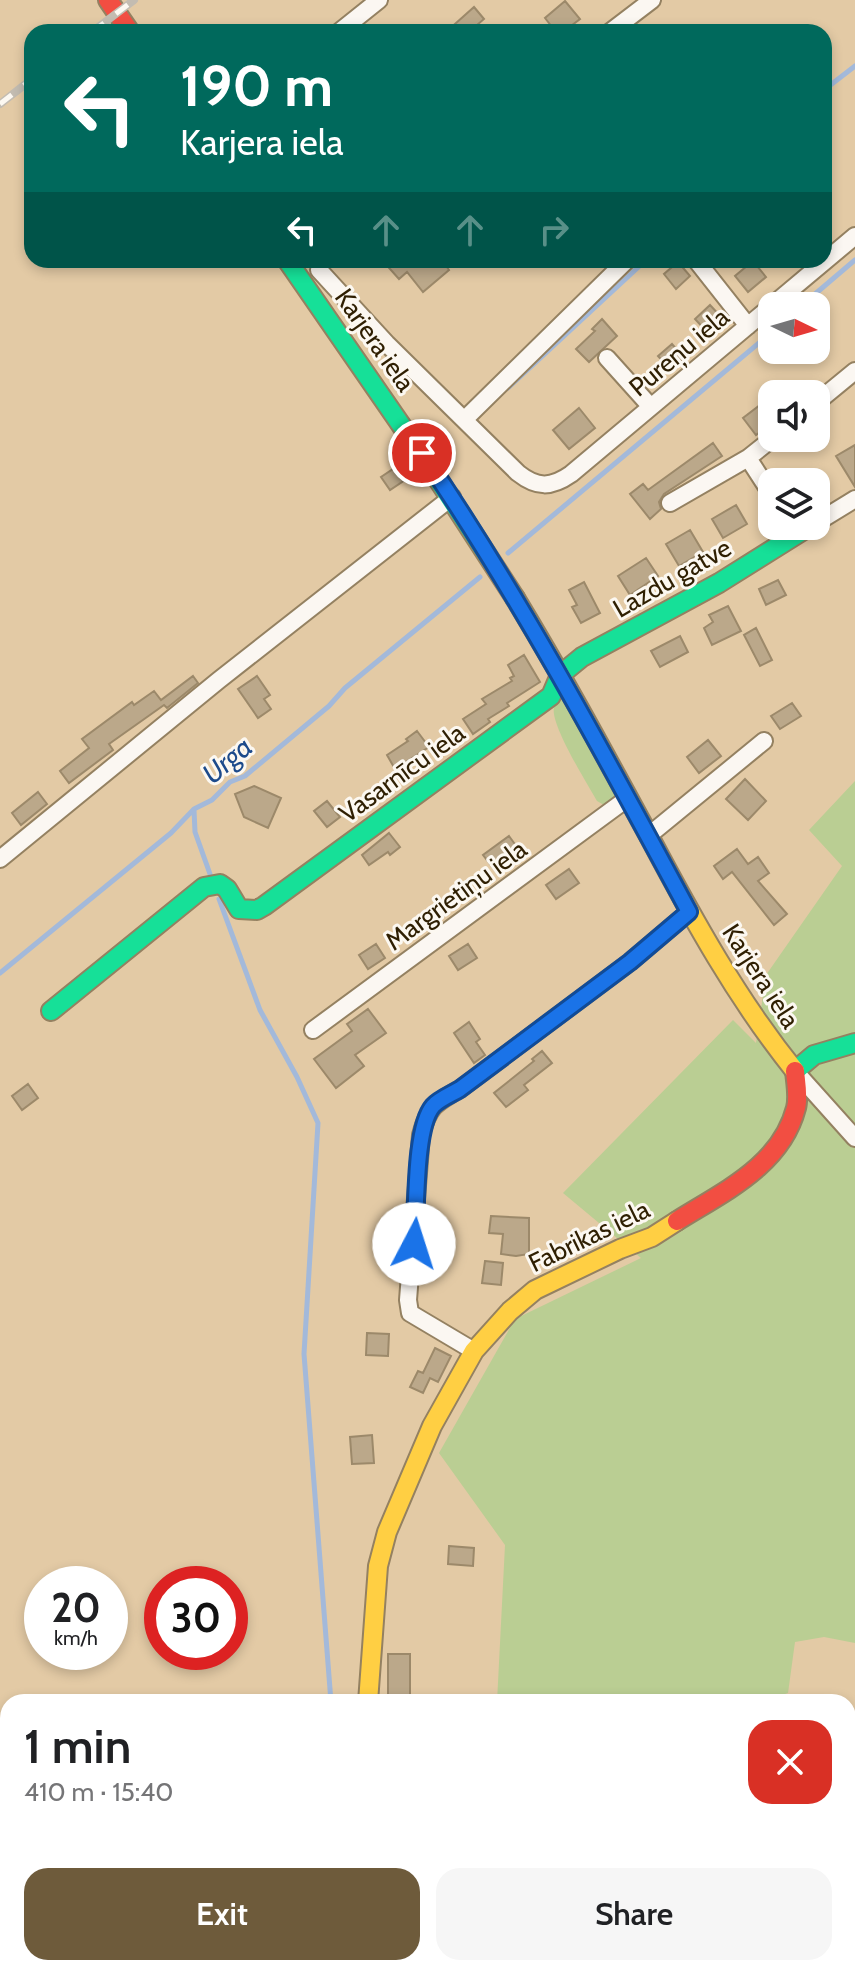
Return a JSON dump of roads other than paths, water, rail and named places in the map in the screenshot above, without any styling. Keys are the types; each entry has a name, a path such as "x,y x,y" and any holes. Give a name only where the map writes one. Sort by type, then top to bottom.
{"street":[{"path":"108,0 124,24"},
{"path":"349,24 379,0"},
{"path":"620,24 652,0"},
{"name":"Pureņu iela","path":"832,251 855,236"},
{"name":"Karjera iela","path":"292,268 452,497 560,675 689,912 751,1014 795,1071 855,1138"},
{"path":"302,282 321,268"},
{"path":"327,268 387,344 465,419 619,268"},
{"path":"702,268 748,326"},
{"name":"Pureņu iela","path":"465,419 528,481 549,486 571,474 748,326 812,268"},
{"path":"607,358 651,407"},
{"path":"830,392 855,371"},
{"path":"670,503 758,450"},
{"path":"748,458 758,473"},
{"path":"0,859 219,680 452,497"},
{"path":"830,514 855,499"},
{"name":"Lazdu gatve","path":"560,675 582,657 719,583 784,540"},
{"name":"Vasarnīcu iela","path":"51,1011 204,887 220,884 227,889 239,909 257,910 264,906 551,696 560,675"},
{"path":"648,836 764,741"},
{"name":"Margrietiņu iela","path":"313,1030 628,798"},
{"path":"474,1351 410,1313 408,1300 421,1135 426,1117 435,1104 460,1089 618,972 689,912"},
{"path":"795,1071 814,1055 855,1043"},
{"name":"Fabrikas iela","path":"369,1694 378,1566 387,1532 423,1443 474,1351 510,1311 535,1290 652,1237 754,1173 784,1138 797,1106 795,1071"}],"waterway":[{"path":"832,84 855,66"},
{"name":"Urga","path":"817,292 855,260"},
{"path":"508,388 637,268"},
{"name":"Urga","path":"508,553 758,344"},
{"name":"Urga","path":"0,973 171,833 194,809 212,800 230,782 245,776 329,706 345,688 480,577"},
{"path":"194,810 195,832 210,874"},
{"path":"219,899 260,1010 318,1123 304,1354 330,1694"}],"railway":[{"path":"102,24 134,0"},
{"path":"0,104 24,85"}]}
